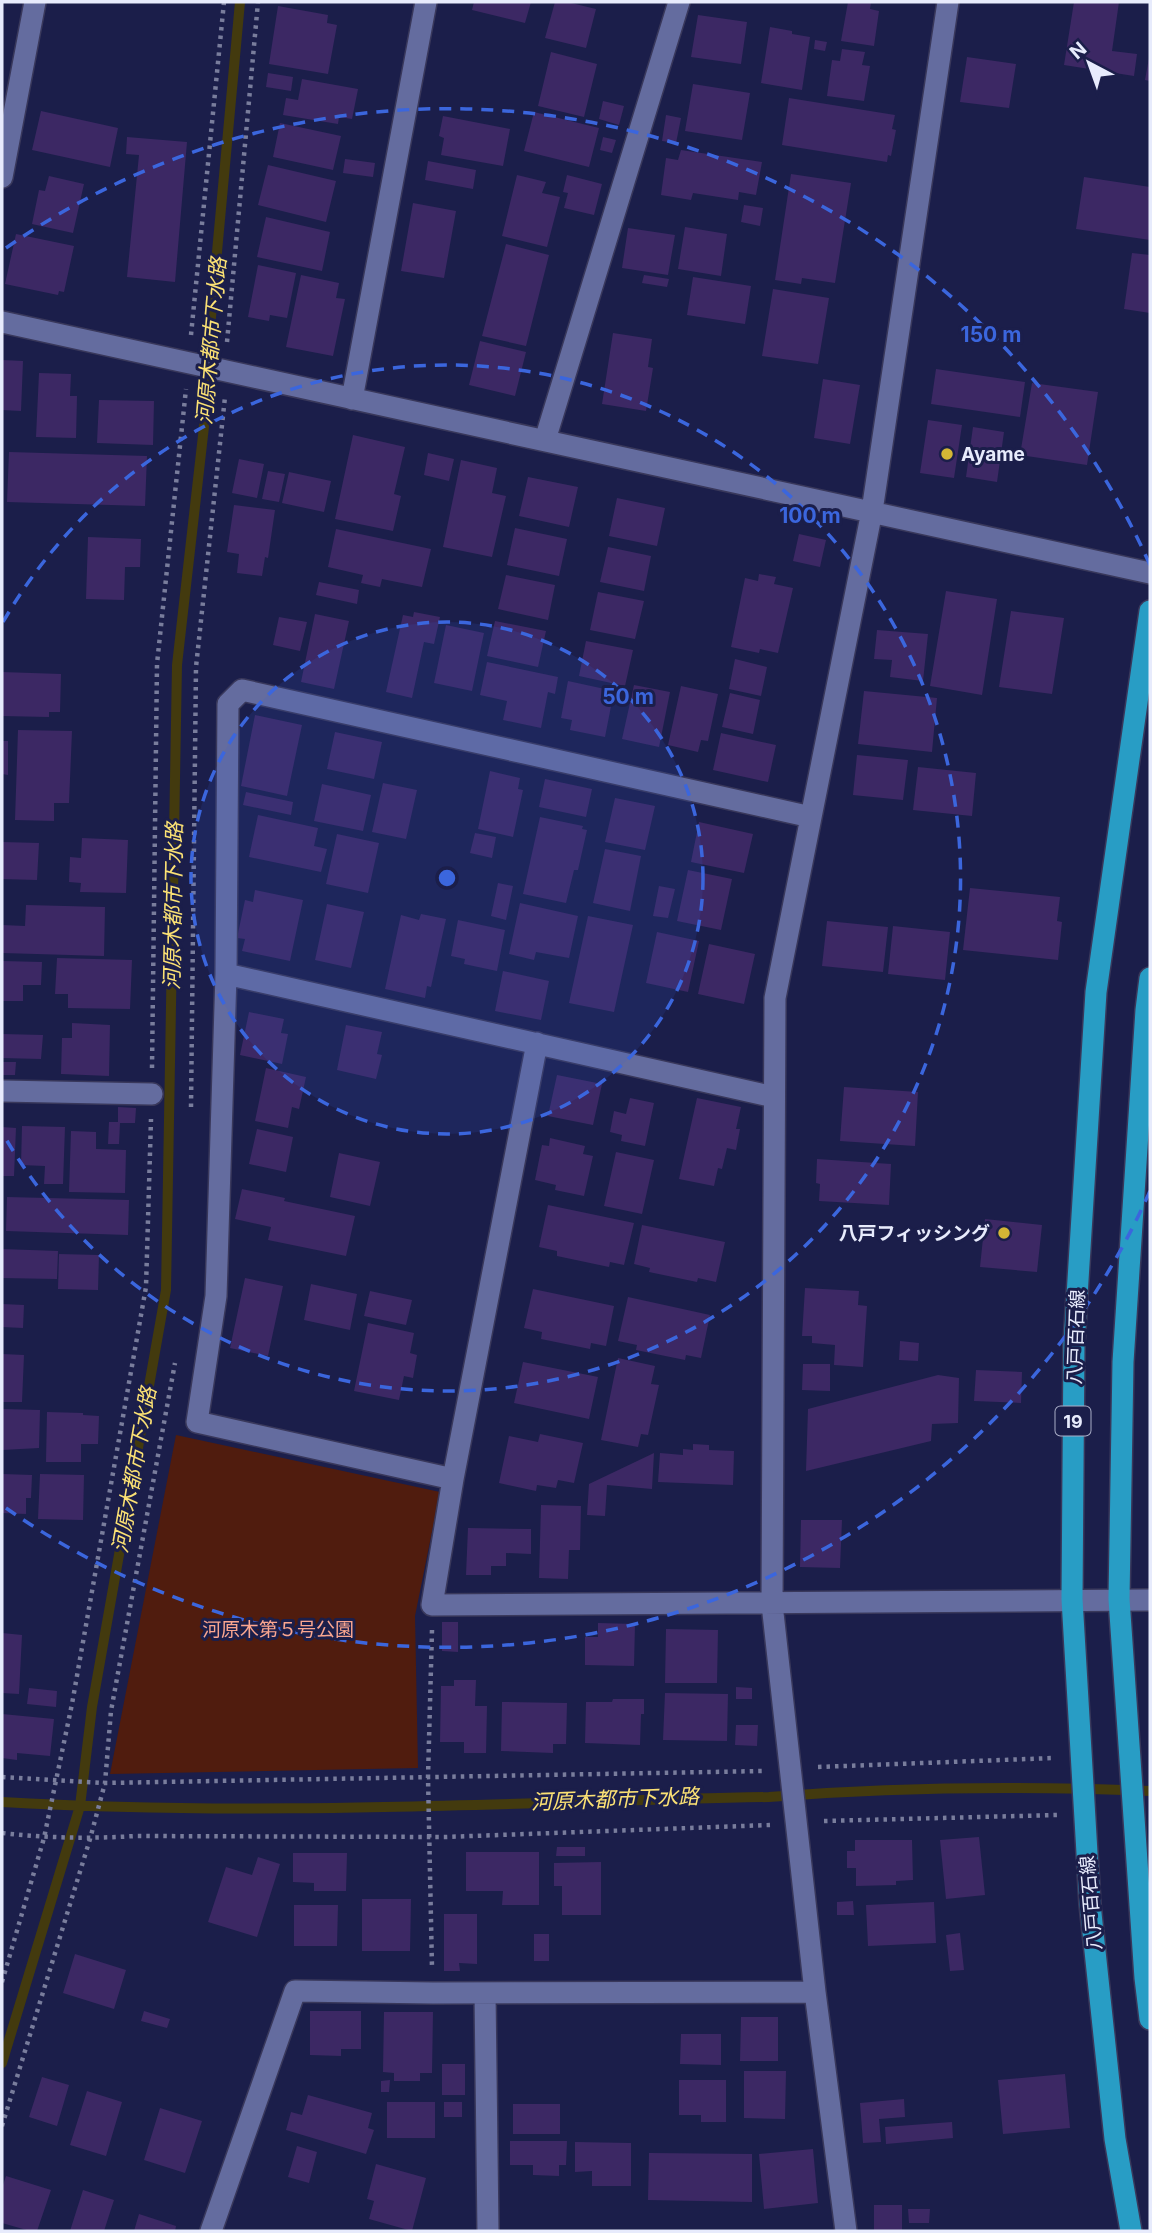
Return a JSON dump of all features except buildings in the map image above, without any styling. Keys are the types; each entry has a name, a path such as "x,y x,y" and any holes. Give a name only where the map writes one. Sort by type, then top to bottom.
{"main road":[{"name":"八戸百石線","path":"1131,2231 1115,2139 1090,1905 1072,1599 1074,1343 1096,992 1150,611"},
{"path":"1150,978 1123,1362 1119,1599 1150,2019"}],"street":[{"path":"2,177 35,2"},
{"path":"352,399 426,2"},
{"path":"545,440 679,2"},
{"path":"846,2231 815,1992 772,1604 775,998 872,511 948,2"},
{"path":"2,322 1150,573"},
{"path":"453,1479 197,1422 216,1296 226,974 228,704 242,690 811,817"},
{"path":"226,974 774,1097"},
{"path":"537,1043 453,1479 432,1605 1150,1600"},
{"path":"2,1091 152,1094"},
{"path":"211,2231 295,1991 815,1992"},
{"path":"485,1993 488,2231"}],"path":[{"path":"2,1982 44,1838 72,1704 146,1287 152,1094 157,664 186,407 188,362 224,2"},
{"path":"191,1110 196,667 225,411 227,331 258,2"},
{"path":"2,2126 90,1839 104,1783 111,1711 175,1362"},
{"path":"432,1605 428,1777 433,1993"},
{"path":"2,1777 104,1783 791,1770 1055,1758"},
{"path":"2,1833 44,1838 90,1839 135,1836 429,1837 796,1819 1059,1815"}],"green space":[{"name":"河原木第５号公園","path":"176,1435 440,1492 415,1616 418,1768 110,1774"}],"waterway":[{"name":"河原木都市下水路","path":"2,2063 80,1806 92,1707 166,1290 177,665 206,409 210,328 240,2"},
{"name":"河原木都市下水路","path":"2,1802 290,1808 769,1797 960,1788 1150,1791"}],"place":[{"name":"Ayame","path":"947,454"},
{"name":"八戸フィッシング","path":"1004,1233"}]}
